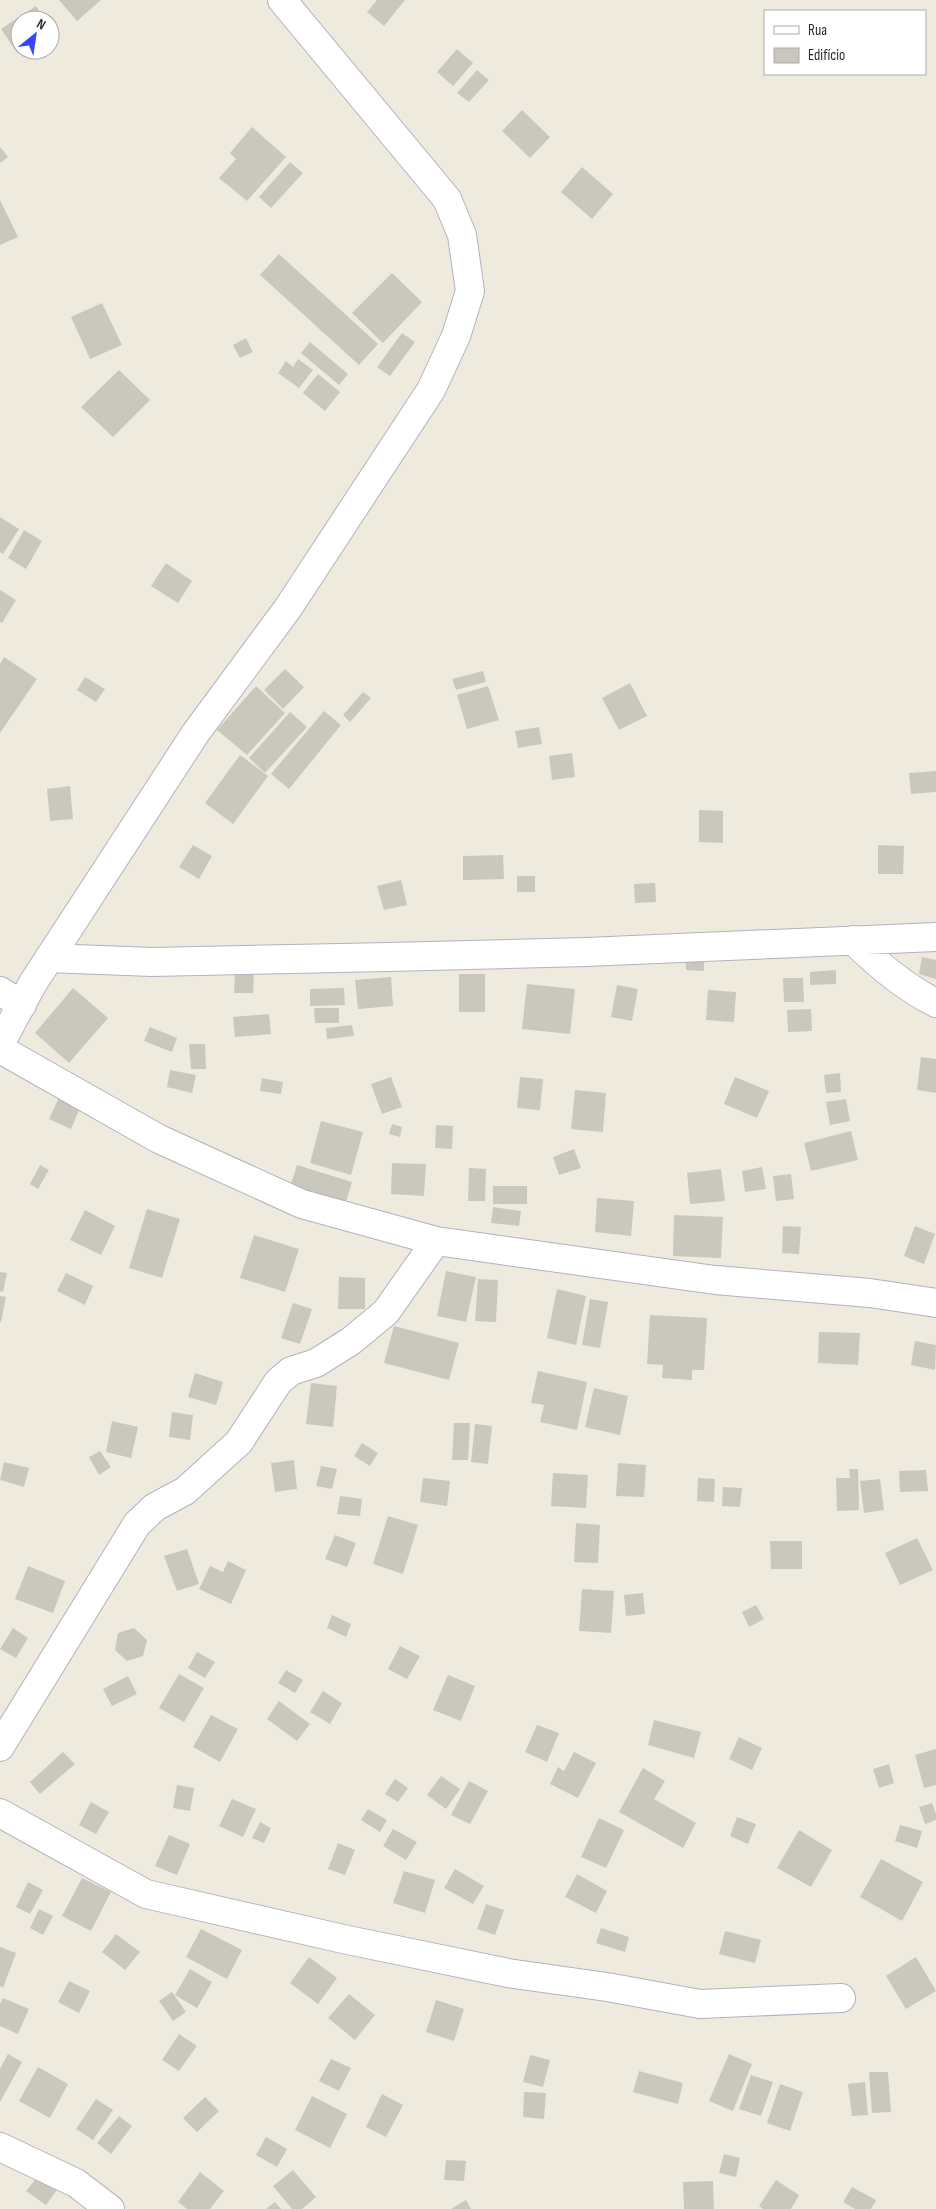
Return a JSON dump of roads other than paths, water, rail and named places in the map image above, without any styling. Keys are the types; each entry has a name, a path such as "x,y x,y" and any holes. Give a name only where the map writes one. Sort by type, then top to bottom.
{"street":[{"path":"0,1044 11,998 49,958 194,734 288,608 430,390 456,336 470,291 462,235 446,199 282,0"},
{"path":"49,958 152,962 586,952 936,937"},
{"path":"852,940 886,972 921,995 936,1002"},
{"path":"0,1048 160,1139 302,1204 436,1241 715,1280 870,1293 936,1303"},
{"path":"0,1747 137,1524 155,1507 185,1491 239,1442 278,1382 291,1371 316,1363 344,1345 386,1312 436,1241"},
{"path":"0,1813 146,1894 343,1939 508,1973 607,1987 700,2004 841,1998"},
{"path":"0,2147 76,2183 110,2209"}]}
